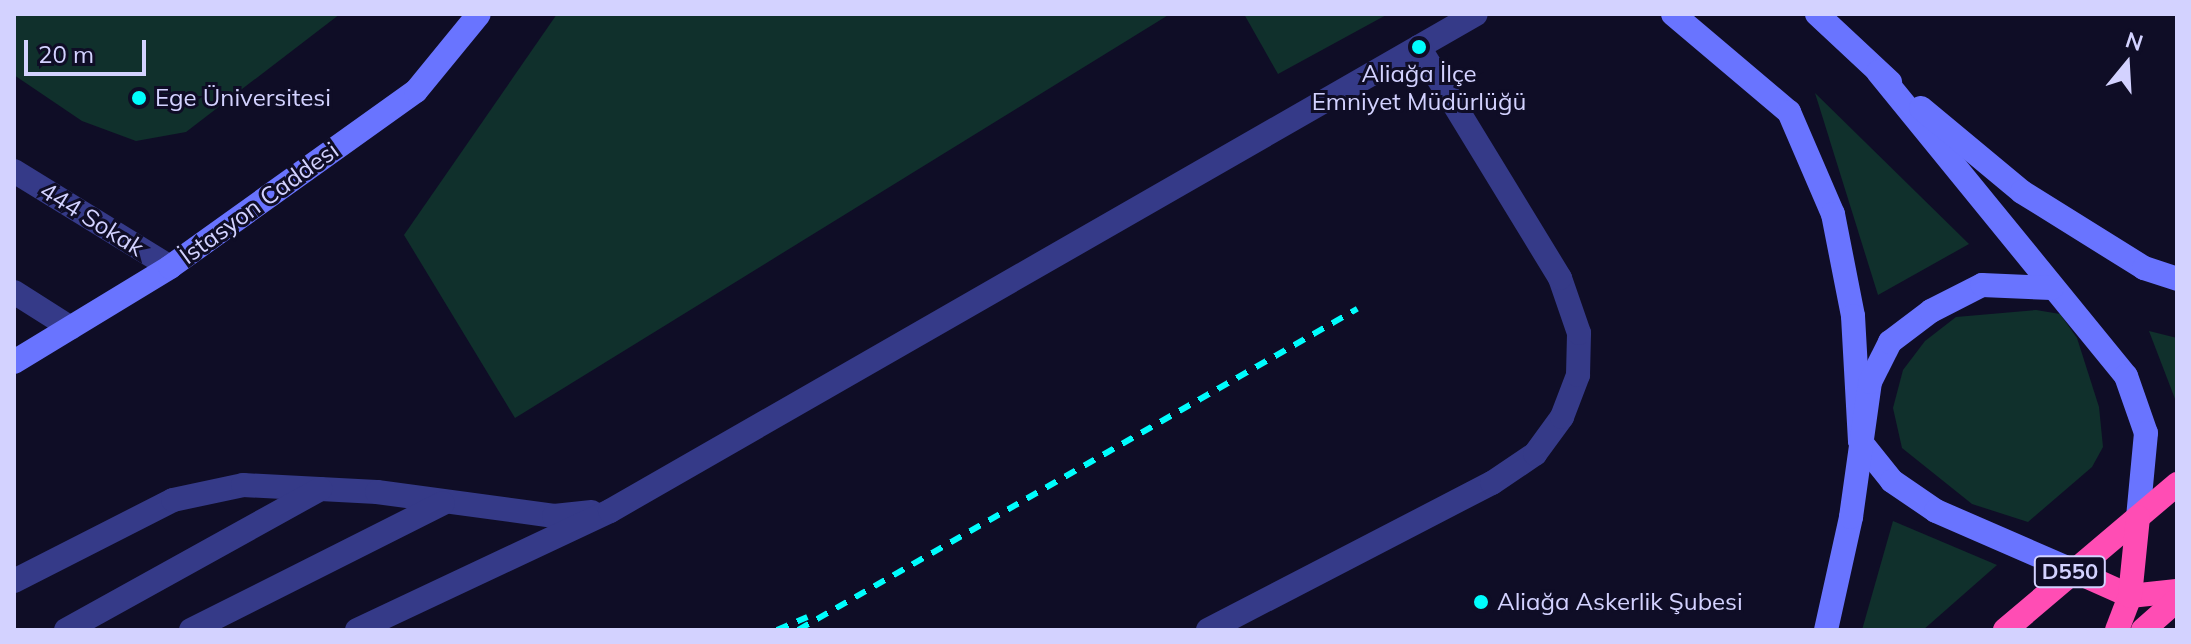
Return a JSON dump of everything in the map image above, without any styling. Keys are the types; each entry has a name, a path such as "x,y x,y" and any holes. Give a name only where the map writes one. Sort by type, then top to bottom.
{"highway":[{"name":"D550","path":"2005,630 2177,484"},
{"path":"2117,630 2130,596 2138,517"},
{"path":"2072,570 2130,596 2177,591"},
{"path":"2143,630 2177,600"}],"street":[{"name":"İstasyon Caddesi","path":"14,362 170,267 416,91 479,14"},
{"path":"357,630 610,511 1476,14"},
{"path":"1673,14 1789,112 1833,214 1853,316 1860,441 1892,481 1936,511 2072,570"},
{"path":"1817,14 1878,72 2022,192 2144,268 2177,279"},
{"path":"1208,630 1514,469 1535,454 1562,417 1578,375 1579,333 1560,278 1419,47"},
{"path":"1878,72 2126,376 2146,433 2138,517"},
{"name":"444 Sokak","path":"14,171 170,267"},
{"path":"1826,630 1851,517 1870,382 1890,342 1931,311 1982,285 2052,288"},
{"path":"14,292 71,328"},
{"path":"14,581 173,500 243,485 322,488 554,516 610,511"},
{"path":"66,630 322,488"},
{"path":"191,630 443,503"}],"green space":[{"name":"Ege Üniversitesi","path":"14,14 340,14 186,132 136,141 82,121 14,75"},
{"path":"557,14 1170,14 515,418 404,235"},
{"path":"1244,14 1388,14 1278,74"},
{"path":"1815,93 1969,244 1878,295"},
{"path":"2036,310 2060,314 2077,338 2099,407 2103,447 2092,467 2028,522 1972,504 1902,448 1893,408 1903,370 1925,341 1956,317"},
{"path":"2149,331 2177,338 2177,404"},
{"path":"1893,521 1997,565 1923,630 1862,630"}],"railway":[{"path":"798,630 1357,309"},
{"path":"777,630 807,617"}],"place":[{"name":"Aliağa İlçe Emniyet Müdürlüğü","path":"1419,47"},
{"name":"Ege Üniversitesi","path":"139,98"},
{"name":"Aliağa Askerlik Şubesi","path":"1481,602"}]}
